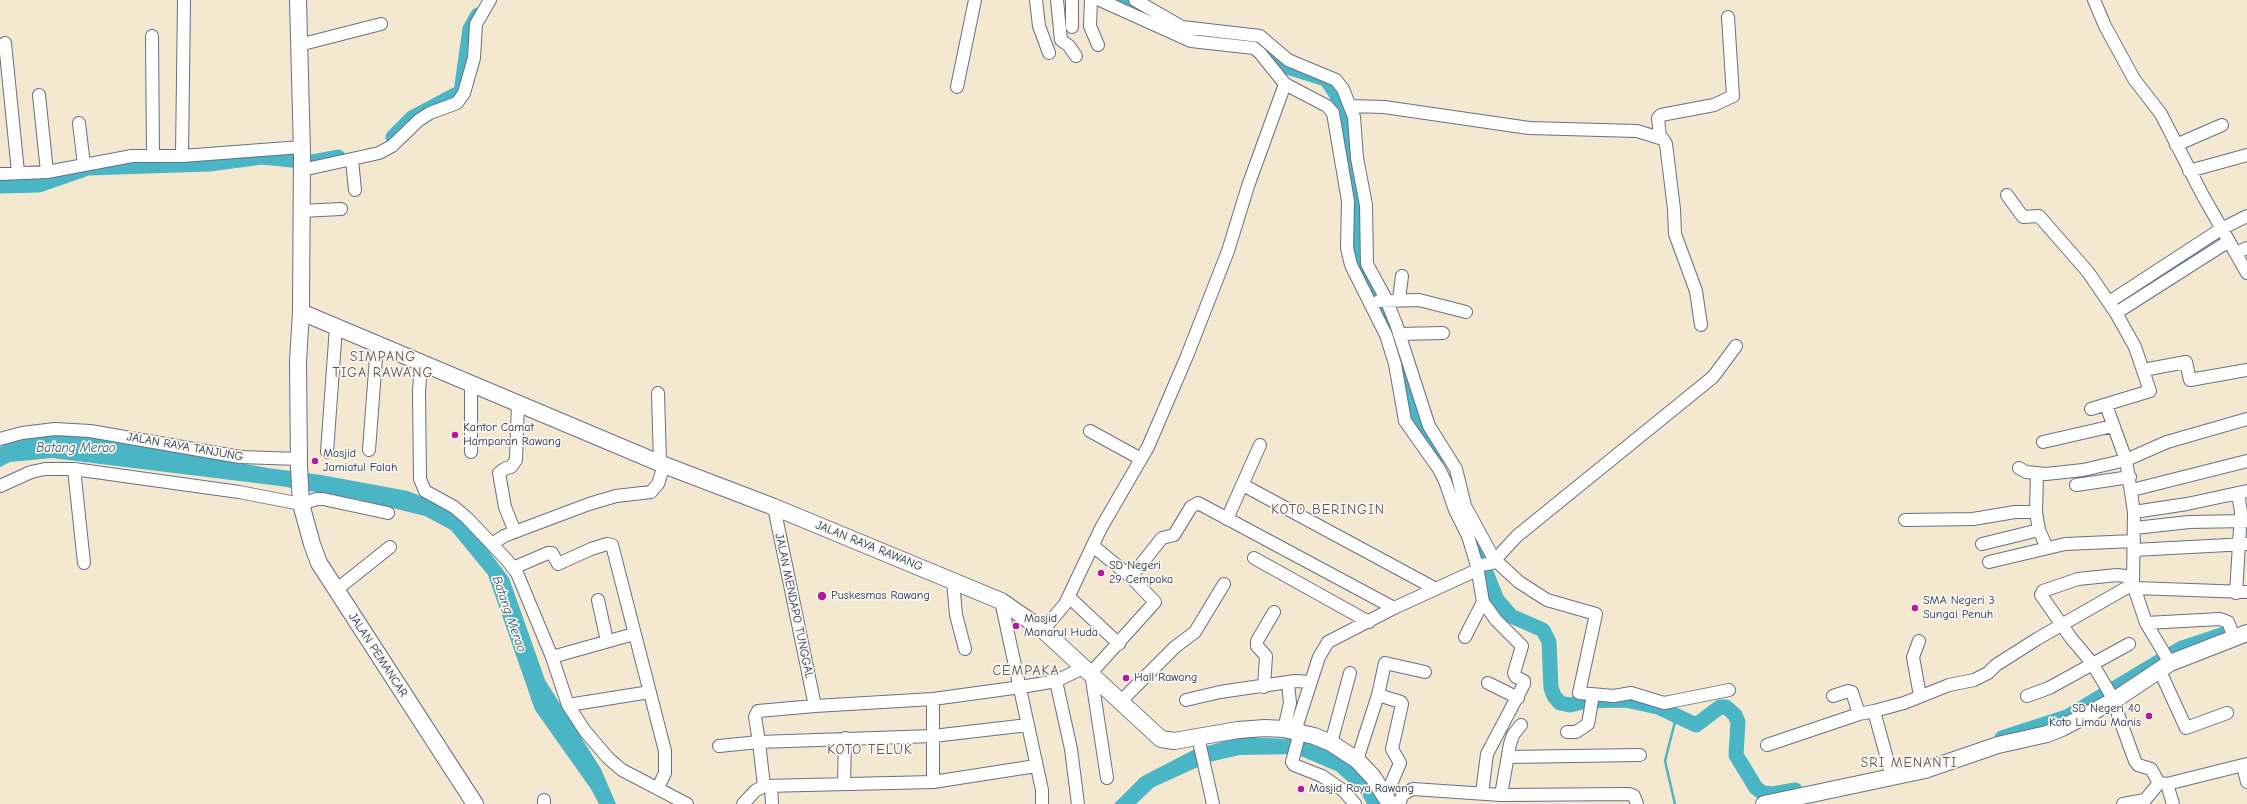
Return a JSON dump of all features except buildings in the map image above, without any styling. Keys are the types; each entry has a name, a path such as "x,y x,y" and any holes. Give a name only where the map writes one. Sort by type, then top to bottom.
{"main road":[{"name":"JALAN PEMANCAR","path":"298,0 302,159 301,312 298,360 300,500 312,544 319,562 475,804"},
{"name":"JALAN RAYA RAWANG","path":"301,312 421,364 662,464 774,507 1001,601 1044,630 1161,739 1174,741 1199,740 1238,730 1294,733 1331,743 1357,760 1392,801"},
{"path":"1764,804 1891,773 1925,770 1998,745 2047,734 2062,728 2165,660 2241,635"}],"street":[{"path":"182,156 184,0"},
{"path":"0,174 18,172 47,172 132,156 352,160 387,149 419,120 430,113 452,106 461,99 474,58 476,24 490,0"},
{"path":"957,87 975,0"},
{"path":"1036,0 1039,26 1049,53"},
{"path":"1057,0 1061,40 1069,46 1076,56"},
{"path":"1072,0 1072,27"},
{"path":"1091,0 1090,26 1098,45"},
{"path":"1100,0 1191,41 1254,48 1260,53 1282,80 1327,106 1333,113 1348,201 1347,248 1351,265 1379,301 1399,334 1426,421 1446,465 1455,510 1468,536 1484,565 1508,573 1532,591 1560,604 1596,614 1579,693 1592,699 1631,694 1664,703 1729,690"},
{"path":"1135,0 1182,27 1260,36 1287,61 1336,80 1342,89 1354,117 1357,158 1366,205 1367,264 1379,301 1386,335 1395,364 1405,422 1446,465 1456,469 1463,502 1484,565 1483,602 1465,637"},
{"path":"2094,0 2105,26 2134,79 2161,114 2176,145 2229,241 2242,251 2247,273"},
{"path":"1701,325 1696,290 1675,234 1674,209 1666,144 1660,137 1658,118 1661,115 1714,105 1733,96 1728,17"},
{"path":"299,45 381,24"},
{"path":"152,36 153,156"},
{"path":"5,43 18,172"},
{"path":"1044,630 1069,597 1101,528 1141,459 1184,363 1228,252 1287,61"},
{"path":"39,95 47,172"},
{"path":"1350,106 1384,107 1529,128 1610,130 1637,132 1660,137"},
{"path":"79,123 84,165"},
{"path":"2176,145 2222,125"},
{"path":"2190,170 2247,155"},
{"path":"352,160 356,190"},
{"path":"2007,195 2023,217 2039,216 2088,272 2116,313 2135,347 2150,391 2091,409"},
{"path":"301,211 341,209"},
{"path":"2109,302 2222,229 2247,216"},
{"path":"2116,313 2229,241"},
{"path":"1399,299 1402,276"},
{"path":"1379,301 1399,299 1419,300 1466,312"},
{"path":"327,452 336,326"},
{"path":"1399,334 1443,333"},
{"path":"369,450 377,344"},
{"path":"1294,733 1319,657 1328,642 1394,608 1484,565 1516,536 1713,377 1736,346"},
{"path":"2143,370 2186,362 2190,380 2247,370"},
{"path":"421,364 419,391 422,486 428,495 462,513 513,568 552,657 568,705 585,731 608,758 622,770 687,804"},
{"path":"471,384 471,452"},
{"path":"492,544 515,532 616,496 651,492 658,484 662,464 658,393"},
{"path":"515,532 505,507 499,473 506,468 511,467 516,460 518,403"},
{"path":"2106,405 2126,460 2130,477 2135,528 2134,583 2146,623 2165,660 2186,728 2227,714"},
{"path":"2019,468 2026,472 2037,474 2083,470 2126,460 2167,442 2247,419"},
{"path":"2043,442 2113,426"},
{"name":"JALAN RAYA TANJUNG","path":"0,439 22,433 54,429 90,431 240,457 299,463"},
{"path":"1090,431 1141,459"},
{"path":"1228,518 1260,445"},
{"path":"2132,490 2247,462"},
{"path":"0,486 31,472 45,468 74,469 300,500 323,499 388,513"},
{"path":"74,469 84,563"},
{"path":"2037,474 2036,512 2039,530 2047,548"},
{"path":"2076,485 2130,477"},
{"path":"1242,485 1436,589"},
{"path":"2134,512 2188,504 2243,492 2244,520 2242,593 2160,587 2134,583 2117,576 2078,579 2041,593 2043,600 2092,663 2110,695 2135,761 2138,765 2151,769 2163,784 2173,804"},
{"path":"1131,577 1162,538 1174,535 1194,504 1198,503 1394,608"},
{"name":"JALAN MENDAPO TUNGGAL","path":"774,507 815,706"},
{"path":"1905,520 1973,519 2015,512 2036,512"},
{"path":"2135,528 2190,522 2244,520"},
{"path":"1982,544 2039,530"},
{"path":"1989,562 2065,544 2134,546 2243,543"},
{"path":"513,568 548,553 552,553 557,564 560,564 574,556 609,544 613,548 665,751 666,773 658,788"},
{"path":"772,804 755,717 758,711 933,699 1056,681 1088,670 1119,644 1155,602 1131,577 1093,546"},
{"path":"336,590 390,547"},
{"path":"1254,558 1369,622"},
{"path":"953,581 956,616 965,649"},
{"path":"1767,745 1859,714 1904,703 1949,685 1974,680 1988,673 2002,661 2134,583"},
{"path":"1120,702 1175,646 1195,632 1224,584"},
{"path":"1069,597 1119,644"},
{"path":"598,600 607,641"},
{"path":"1001,601 1021,687 1042,790 1042,804"},
{"path":"1482,793 1487,754 1518,698 1524,681 1516,677 1514,672 1522,646 1496,620 1483,602"},
{"path":"1264,687 1266,656 1257,646 1257,641 1274,612"},
{"path":"2146,623 2220,619 2229,623 2241,635"},
{"path":"552,657 634,634"},
{"path":"1919,641 1913,657 1920,696"},
{"path":"2027,696 2049,688 2129,644"},
{"path":"1357,760 1378,695 1385,663 1425,672"},
{"path":"1088,670 1107,778"},
{"path":"1331,743 1350,673"},
{"path":"1056,681 1071,749 1078,804"},
{"path":"1186,700 1220,692 1288,683 1311,682"},
{"path":"1288,683 1294,733 1292,762 1294,765 1322,776 1344,791 1355,804"},
{"path":"1488,683 1518,698"},
{"path":"1833,696 1848,691 1852,692 1859,714"},
{"path":"568,705 650,692"},
{"path":"1378,695 1401,702 1402,704 1392,749 1400,763 1392,801"},
{"path":"933,699 933,782"},
{"path":"1567,732 1576,732 1588,724 1592,699"},
{"path":"1874,711 1891,773"},
{"path":"719,746 760,742 845,738 932,736 1028,725"},
{"path":"1501,795 1513,735 1521,725"},
{"path":"844,784 845,738"},
{"path":"1199,740 1213,804"},
{"path":"1508,757 1640,755"},
{"path":"2123,804 2145,800 2163,784 2245,765 2247,782"},
{"path":"743,804 754,791 768,786 933,782 1036,766"},
{"path":"1392,801 1413,789 1501,795 1629,794 1634,796 1637,804"}],"water":[{"name":"Batang Merao","path":"42,434 76,434 268,468 321,475 408,491 445,506 470,526 509,578 545,680 601,769 616,804 599,804 591,789 535,710 488,575 451,530 425,516 356,499 280,486 52,458 10,462 0,467 0,447 17,439"},
{"path":"1240,737 1291,739 1318,744 1346,761 1364,779 1383,804 1367,804 1361,793 1336,771 1296,754 1240,755 1209,762 1154,787 1136,804 1114,804 1141,777 1193,750"}],"waterway":[{"path":"1115,1 1151,15 1177,32 1256,43 1278,64 1326,79 1337,95 1358,200 1354,248 1401,357 1410,410 1441,455"},
{"path":"393,137 412,118 461,92 470,29 478,15"},
{"path":"0,186 39,185 88,168 209,164 262,157 311,162 338,157"},
{"path":"1478,552 1497,600 1511,616 1543,630 1549,642 1551,688 1554,696 1560,703 1570,705 1586,701 1625,700 1658,707 1696,725 1720,707 1726,707 1735,715 1738,722 1736,755 1756,788 1763,793 1773,794 1795,790"},
{"path":"2002,738 2067,717 2182,648 2227,633"},
{"path":"1675,804 1665,761 1677,714"}],"place":[{"name":"Kantor Camat Hamparan Rawang","path":"455,435"},
{"name":"Masjid Jamiatul Falah","path":"315,461"},
{"name":"SD Negeri 29 Cempaka","path":"1101,573"},
{"name":"Puskesmas Rawang","path":"822,596"},
{"name":"SMA Negeri 3 Sungai Penuh","path":"1915,608"},
{"name":"Masjid Manarul Huda","path":"1016,626"},
{"name":"Hall Rawang","path":"1126,678"},
{"name":"SD Negeri 40 Koto Limau Manis","path":"2149,716"},
{"name":"Masjid Raya Rawang","path":"1301,789"}],"district":[{"name":"SIMPANG TIGA RAWANG","path":"383,366"},
{"name":"KOTO BERINGIN","path":"1328,510"},
{"name":"CEMPAKA","path":"1026,671"},
{"name":"KOTO TELUK","path":"870,750"},
{"name":"SRI MENANTI","path":"1909,763"}]}
